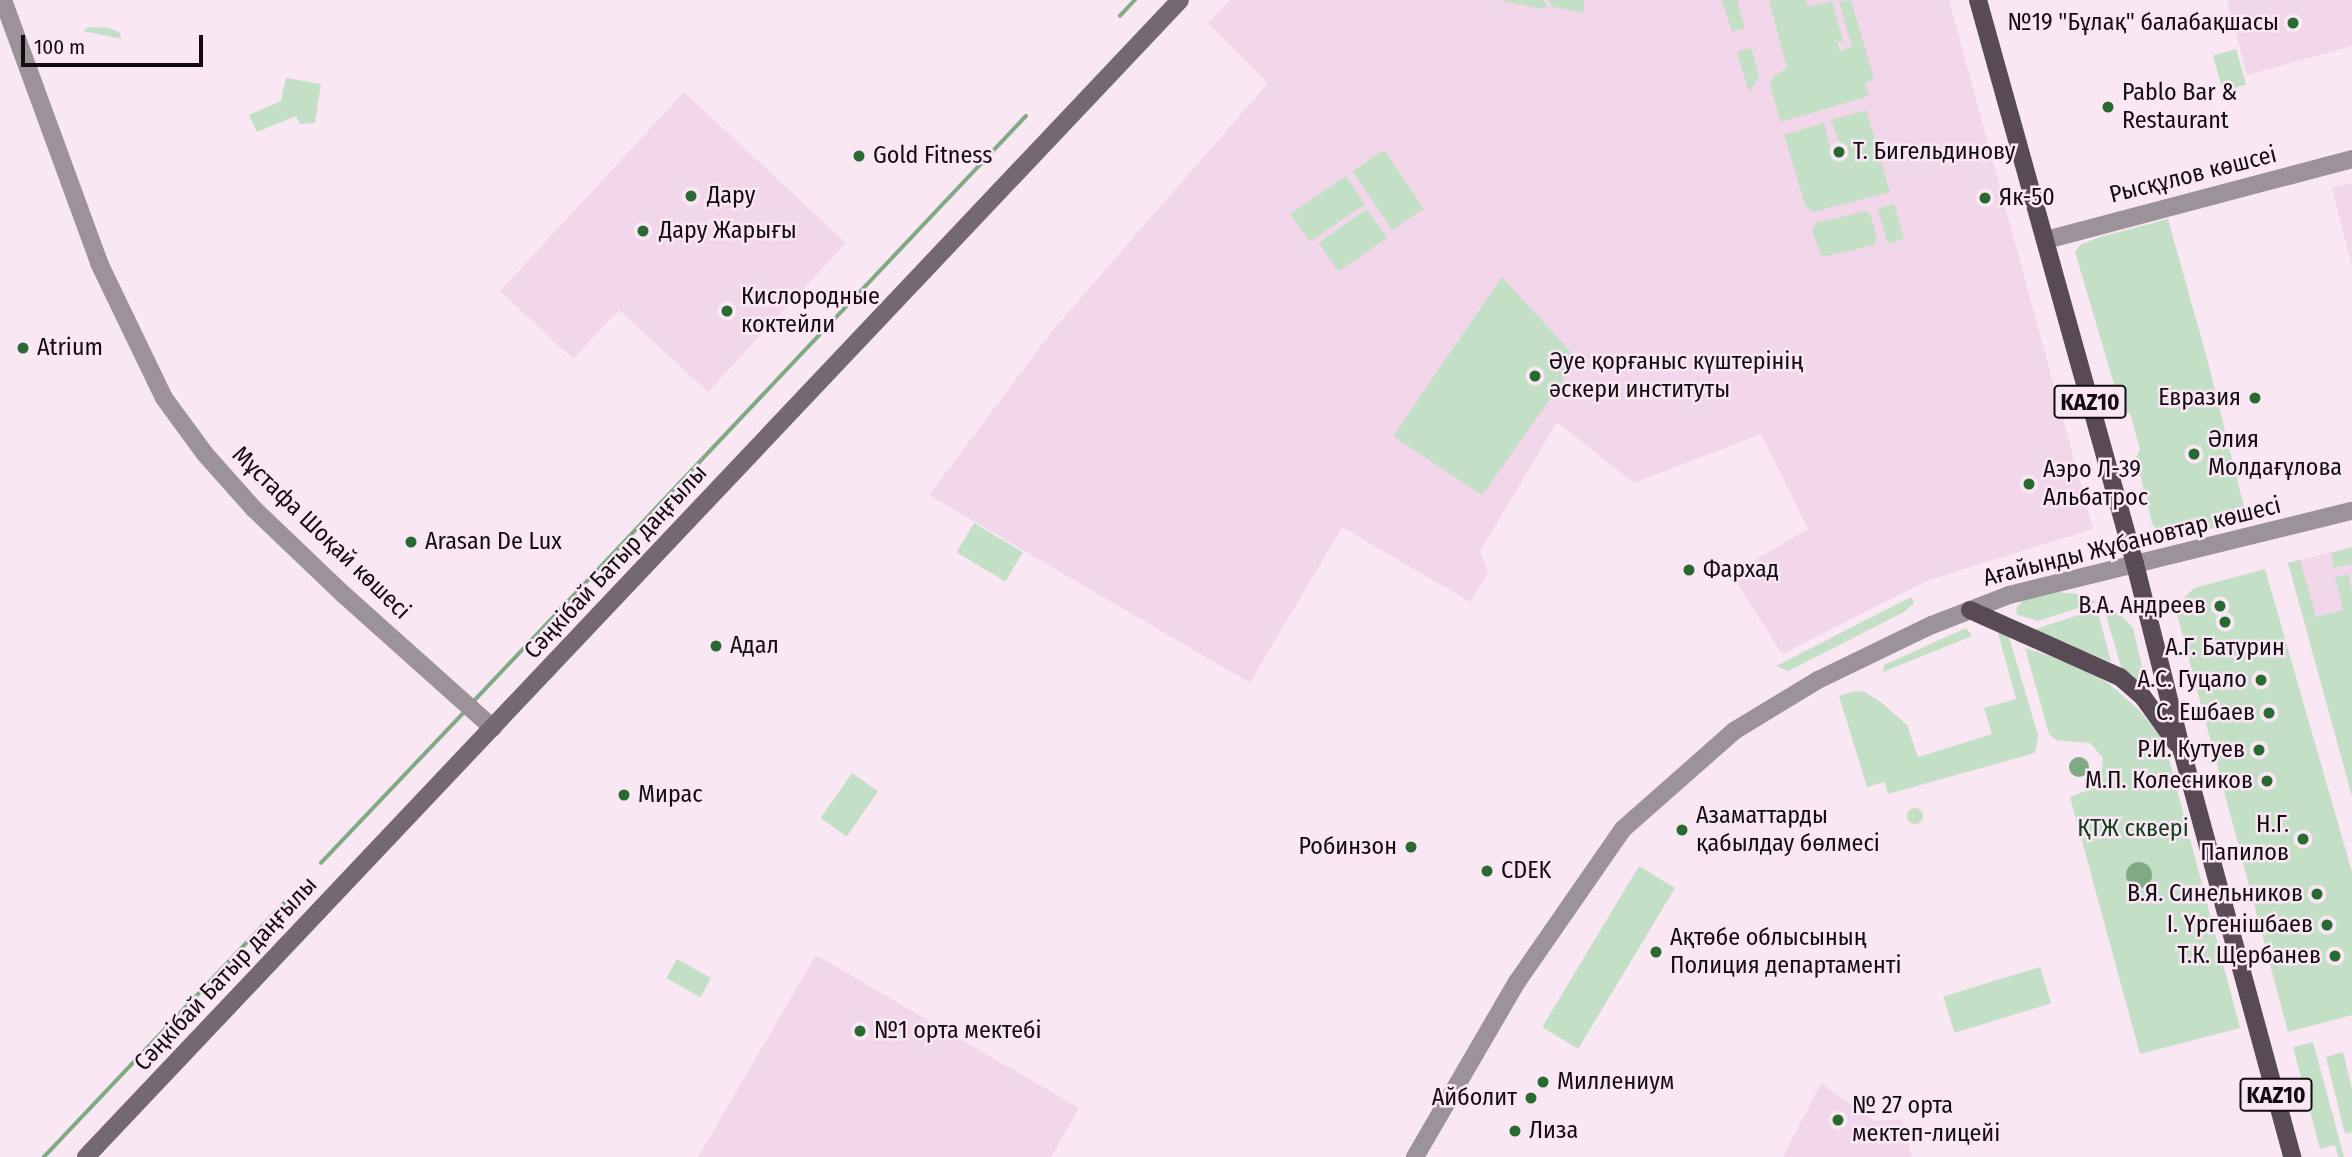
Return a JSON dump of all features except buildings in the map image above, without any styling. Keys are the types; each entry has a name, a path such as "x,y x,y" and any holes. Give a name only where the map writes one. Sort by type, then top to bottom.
{"main road":[{"name":"Сәңкібай Батыр даңғылы","path":"86,1157 1181,0"},
{"name":"KAZ10","path":"1978,0 2135,564 2182,751 2292,1157"},
{"path":"1969,610 2120,677 2143,697 2182,751"}],"street":[{"name":"Мұстафа Шоқай көшесі","path":"3,0 99,263 164,398 205,454 254,509 493,728"},
{"name":"Рысқұлов көшсеі","path":"2046,240 2352,159"},
{"name":"Ағайынды Жұбановтар көшесі","path":"1415,1157 1517,982 1623,829 1734,731 1818,680 1969,610 2049,583 2352,510"}],"shaded area":[{"name":"Әуе қорғаныс күштерінің әскери институты","path":"1230,0 1949,0 2093,529 1929,580 1782,654 1731,574 1808,529 1761,434 1634,483 1557,422 1480,551 1488,573 1470,602 1342,527 1250,683 929,495 1052,331 1268,83 1208,23"},
{"name":"№19 \"Бұлақ\" балабақшасы","path":"2227,0 2352,0 2352,46 2247,75"},
{"name":"Дару","path":"684,92 846,243 708,392 619,310 573,359 500,291"},
{"path":"2352,183 2352,266 2332,188"},
{"path":"2352,547 2352,796 2288,563"},
{"path":"2079,757 2086,760 2089,767 2086,774 2079,777 2072,774 2069,767 2072,760"},
{"path":"2139,862 2148,866 2152,875 2148,884 2139,888 2130,884 2126,875 2130,866"},
{"name":"№1 орта мектебі","path":"816,955 1079,1108 1051,1157 698,1157"},
{"name":"№ 27 орта мектеп-лицейі","path":"1821,1083 1875,1121 1902,1119 1912,1157 1783,1157"}],"green space":[{"path":"1499,0 1544,0 1547,6 1542,9"},
{"path":"1549,0 1584,0 1584,12 1553,7"},
{"path":"1722,0 1737,0 1745,28 1732,32"},
{"path":"1769,0 1806,0 1808,7 1832,1 1843,41 1837,43 1840,51 1852,47 1839,2 1851,0 1874,79 1865,83 1869,96 1781,122 1770,85 1774,76 1787,68"},
{"path":"89,27 108,28 119,32 122,39 83,31"},
{"path":"1751,48 1759,77 1749,92 1737,52"},
{"path":"2236,49 2246,85 2223,91 2213,56"},
{"path":"286,78 321,84 315,123 300,124 296,116 257,132 249,115 281,101"},
{"path":"1866,110 1890,192 1813,212 1805,205 1784,135 1824,123 1833,159 1844,155 1831,120"},
{"path":"1384,150 1424,209 1392,230 1352,171"},
{"path":"1346,176 1365,204 1309,242 1290,213"},
{"path":"1894,204 1904,239 1888,243 1878,209"},
{"path":"1367,209 1387,238 1339,272 1319,243"},
{"path":"1866,211 1870,214 1877,238 1874,245 1821,255 1812,231 1816,223"},
{"path":"2168,219 2208,362 2245,511 2242,522 2167,538 2160,536 2152,523 2136,458 2140,449 2130,413 2122,411 2075,252 2080,245 2100,237"},
{"path":"1502,277 1578,360 1482,495 1393,436"},
{"path":"974,523 1023,552 1005,582 956,552"},
{"path":"2352,547 2352,564 2334,568 2331,553"},
{"path":"2300,560 2316,617 2343,610 2335,577 2348,574 2352,590 2352,796 2288,563"},
{"path":"2265,569 2352,872 2352,1015 2288,1032 2177,614 2182,600 2194,588"},
{"path":"2053,592 2081,594 2097,602 2038,621 2017,615 2016,609 2023,600"},
{"path":"1911,597 1914,603 1904,612 1788,671 1776,666"},
{"path":"2104,608 2120,614 2133,628 2148,691 2121,667"},
{"path":"2097,609 2111,662 2033,630"},
{"path":"1966,628 1972,636 1883,672 1884,665"},
{"path":"2007,630 2038,735 2035,753 1888,794 1885,782 1867,787 1839,696 1855,691 1865,692 1882,703 1907,725 1918,757 1992,734 1984,708 2016,699 1998,633"},
{"name":"ҚТЖ сквері","path":"2025,648 2068,662 2108,683 2138,709 2164,740 2240,1028 2140,1054 2070,797 2093,788 2101,779 2103,758 2090,743 2056,740 2049,734"},
{"path":"852,773 878,791 847,836 820,818"},
{"path":"1912,808 1918,808 1923,816 1921,822 1912,824 1907,819 1907,813"},
{"path":"1639,866 1675,888 1578,1049 1542,1027"},
{"path":"677,959 711,978 700,997 666,978"},
{"path":"2040,967 2051,1003 1955,1033 1943,997"},
{"path":"2313,1042 2344,1157 2338,1157 2335,1145 2320,1149 2293,1047"},
{"path":"2343,1052 2352,1089 2352,1132 2345,1134 2326,1057"}],"waterway":[{"path":"1120,16 1135,0"},
{"path":"474,701 1026,116"},
{"path":"321,863 466,710"},
{"path":"44,1157 286,901"}],"place":[{"name":"№19 \"Бұлақ\" балабақшасы","path":"2293,23"},
{"name":"Pablo Bar & Restaurant","path":"2108,107"},
{"name":"Т. Бигельдинову","path":"1839,152"},
{"name":"Gold Fitness","path":"859,156"},
{"name":"Дару","path":"691,196"},
{"name":"Як-50","path":"1985,198"},
{"name":"Дару Жарығы","path":"643,231"},
{"name":"Кислородные коктейли","path":"727,311"},
{"name":"Atrium","path":"23,348"},
{"name":"Әуе қорғаныс күштерінің әскери институты","path":"1535,376"},
{"name":"Евразия","path":"2255,398"},
{"name":"Әлия Молдағұлова","path":"2194,454"},
{"name":"Аэро Л-39 Альбатрос","path":"2029,484"},
{"name":"Arasan De Lux","path":"411,542"},
{"name":"Фархад","path":"1689,570"},
{"name":"В.А. Андреев","path":"2220,606"},
{"name":"А.Г. Батурин","path":"2225,622"},
{"name":"Адал","path":"716,646"},
{"name":"А.С. Гуцало","path":"2261,680"},
{"name":"С. Ешбаев","path":"2269,713"},
{"name":"Р.И. Кутуев","path":"2259,750"},
{"name":"М.П. Колесников","path":"2267,781"},
{"name":"Мирас","path":"624,795"},
{"name":"Азаматтарды қабылдау бөлмесі","path":"1682,830"},
{"name":"Н.Г. Папилов","path":"2303,839"},
{"name":"Робинзон","path":"1411,847"},
{"name":"CDEK","path":"1487,871"},
{"name":"В.Я. Синельников","path":"2317,894"},
{"name":"І. Үргенішбаев","path":"2327,925"},
{"name":"Ақтөбе облысының Полиция департаменті","path":"1656,952"},
{"name":"Т.К. Щербанев","path":"2335,956"},
{"name":"№1 орта мектебі","path":"860,1031"},
{"name":"Миллениум","path":"1543,1082"},
{"name":"Айболит","path":"1531,1098"},
{"name":"№ 27 орта мектеп-лицейі","path":"1838,1120"},
{"name":"Лиза","path":"1515,1131"}]}
